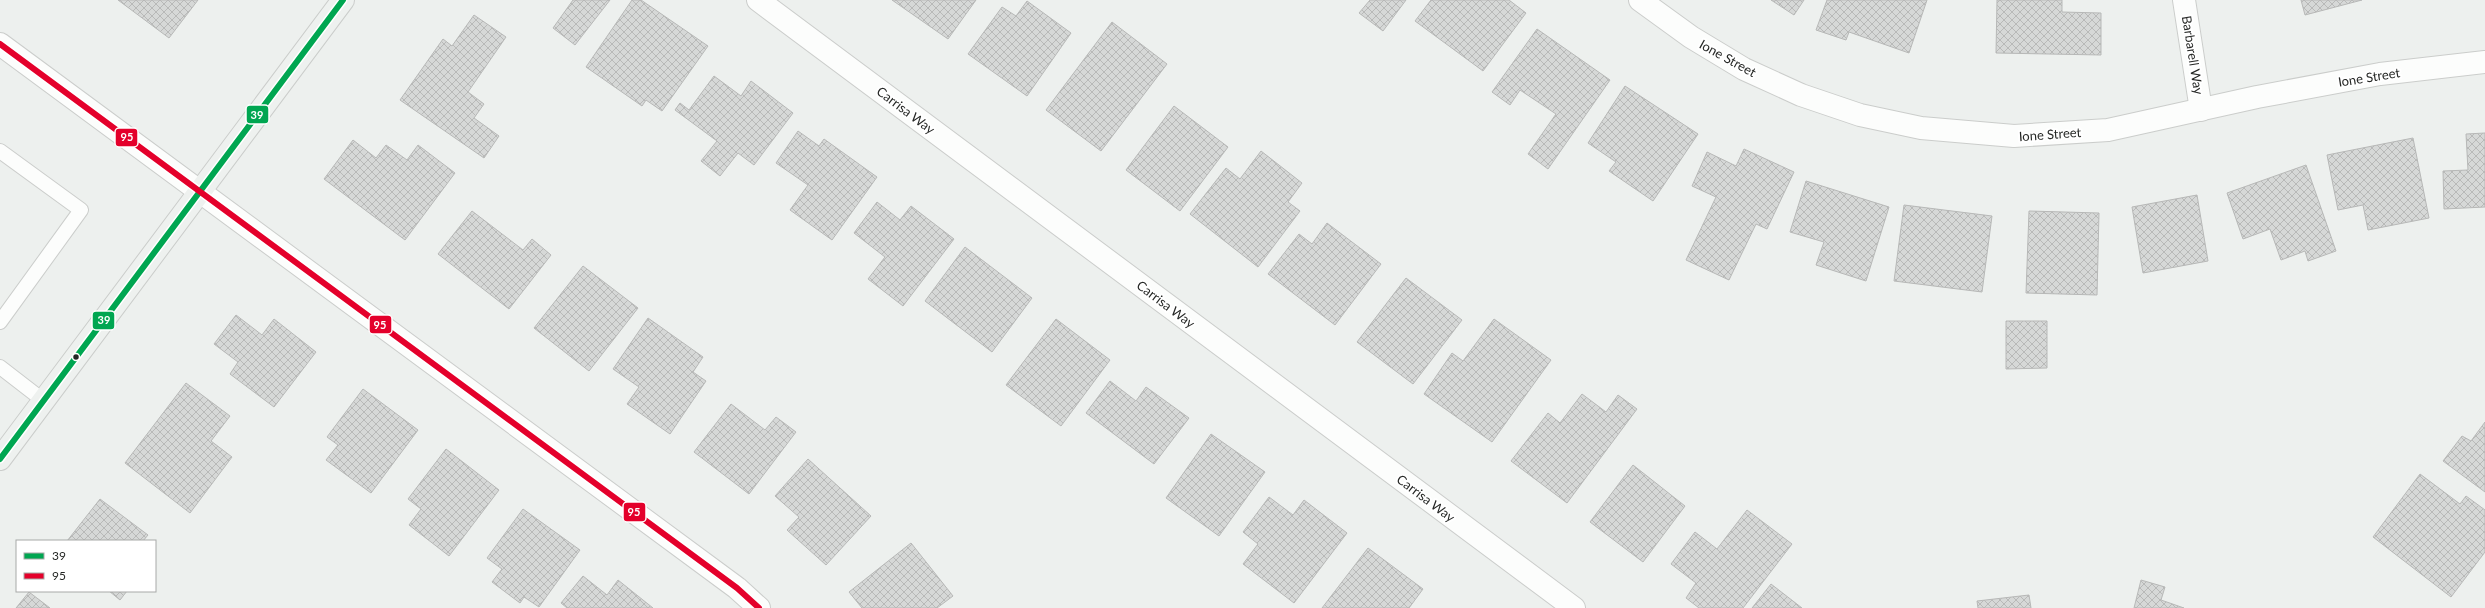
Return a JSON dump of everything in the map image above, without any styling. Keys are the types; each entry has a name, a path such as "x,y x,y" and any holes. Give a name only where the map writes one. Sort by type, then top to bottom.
{"main road":[{"path":"0,459 343,0"}],"street":[{"name":"Carrisa Way","path":"758,0 1574,608"},
{"name":"Ione Street","path":"1640,0 1691,37 1752,72 1801,94 1860,115 1921,128 2014,136 2108,130 2380,74 2485,62"},
{"name":"Barbarell Way","path":"2184,0 2201,110"},
{"path":"0,44 737,588 759,608"}],"lane":[{"path":"0,151 81,210 0,322"},
{"path":"0,367 44,401"}],"building":[{"path":"118,0 198,0 169,38"},
{"path":"573,0 610,0 575,45 553,28"},
{"path":"632,0 641,0 708,46 662,111 646,100 642,106 586,67"},
{"path":"892,0 976,0 948,39"},
{"path":"1370,0 1406,0 1383,31 1359,13"},
{"path":"1431,0 1509,0 1526,13 1483,71 1415,21"},
{"path":"1771,0 1804,0 1794,15"},
{"path":"1827,0 1927,0 1909,53 1849,32 1846,40 1816,30"},
{"path":"1997,0 2062,0 2062,12 2101,13 2101,55 1996,53"},
{"path":"2301,0 2362,0 2305,15"},
{"path":"1027,1 1071,33 1027,96 968,54 1002,7 1016,16"},
{"path":"474,15 506,37 468,92 484,104 474,118 499,136 484,158 400,100 443,39 452,46"},
{"path":"1112,22 1167,64 1101,151 1046,110"},
{"path":"1537,29 1610,80 1548,169 1528,154 1556,114 1520,90 1510,105 1492,92"},
{"path":"714,76 741,96 751,81 793,113 754,165 738,153 720,176 701,161 717,141 675,110 680,103 689,110"},
{"path":"1625,86 1698,134 1653,201 1609,171 1616,162 1588,143"},
{"path":"1174,106 1228,147 1180,211 1126,170"},
{"path":"798,131 819,146 824,139 877,177 832,240 790,210 808,185 776,163"},
{"path":"2485,133 2485,207 2444,209 2443,171 2468,170 2466,134"},
{"path":"2413,138 2429,218 2368,230 2363,205 2338,210 2327,155"},
{"path":"353,140 376,158 386,145 407,160 418,145 455,173 405,240 324,179"},
{"path":"1744,149 1794,172 1767,229 1756,224 1729,280 1686,260 1716,197 1692,186 1707,152 1736,166"},
{"path":"1261,151 1302,183 1288,202 1300,211 1258,267 1190,214 1226,168 1240,179"},
{"path":"2306,165 2336,251 2308,261 2305,251 2281,260 2270,229 2243,239 2227,193"},
{"path":"1806,181 1889,207 1866,281 1816,265 1824,242 1790,232"},
{"path":"2197,195 2208,261 2143,273 2132,207"},
{"path":"877,202 900,220 911,206 954,239 903,306 868,279 885,257 854,233"},
{"path":"1904,205 1992,216 1982,292 1894,281"},
{"path":"472,211 523,250 532,239 551,255 509,309 438,254"},
{"path":"2029,211 2099,213 2097,295 2026,293"},
{"path":"1327,223 1381,264 1335,325 1268,274 1299,234 1312,244"},
{"path":"965,247 1032,298 992,352 925,301"},
{"path":"583,266 638,308 589,371 534,328"},
{"path":"1406,278 1462,320 1413,384 1357,342"},
{"path":"236,315 262,335 274,319 316,352 274,407 230,374 238,362 214,344"},
{"path":"648,318 703,357 693,372 706,381 670,434 627,404 639,387 613,369"},
{"path":"1056,319 1110,360 1061,426 1006,385"},
{"path":"1494,319 1551,360 1492,442 1424,394 1452,353 1463,361"},
{"path":"2006,321 2047,321 2047,368 2006,369"},
{"path":"1110,381 1136,401 1146,387 1189,418 1154,464 1086,413"},
{"path":"186,383 230,416 211,441 232,457 190,513 125,463"},
{"path":"363,389 418,430 371,493 326,460 338,445 327,437"},
{"path":"1582,394 1606,412 1618,395 1637,409 1567,503 1511,461 1548,413 1560,423"},
{"path":"731,404 765,430 776,417 796,432 749,494 694,452"},
{"path":"2485,422 2485,492 2443,461 2462,436 2471,441"},
{"path":"1211,434 1265,472 1219,536 1166,498"},
{"path":"446,449 499,490 449,556 409,525 421,509 408,499"},
{"path":"808,459 871,516 826,565 787,530 799,517 775,496"},
{"path":"1633,465 1685,506 1643,562 1590,522"},
{"path":"2420,474 2460,504 2466,496 2485,510 2485,552 2451,597 2373,537"},
{"path":"1269,497 1293,515 1304,500 1347,533 1294,603 1243,564 1258,544 1243,532"},
{"path":"100,499 148,535 144,540 68,540"},
{"path":"523,509 580,550 539,607 524,597 520,603 492,582 502,569 487,558"},
{"path":"1747,510 1792,544 1743,608 1699,608 1686,598 1696,583 1671,564 1695,532 1717,549"},
{"path":"911,543 953,596 937,608 862,608 849,592"},
{"path":"1368,548 1423,589 1409,608 1322,608"},
{"path":"583,576 607,595 618,580 653,608 567,608 561,603"},
{"path":"2141,580 2165,587 2161,600 2184,608 2134,608"},
{"path":"1771,584 1802,608 1752,608"},
{"path":"29,592 50,608 16,608"},
{"path":"110,592 126,592 120,600"},
{"path":"2029,595 2031,608 1978,608 1977,601"}],"transit line":[{"name":"39","path":"0,459 343,0"},
{"name":"95","path":"0,44 737,588 759,608"}]}
